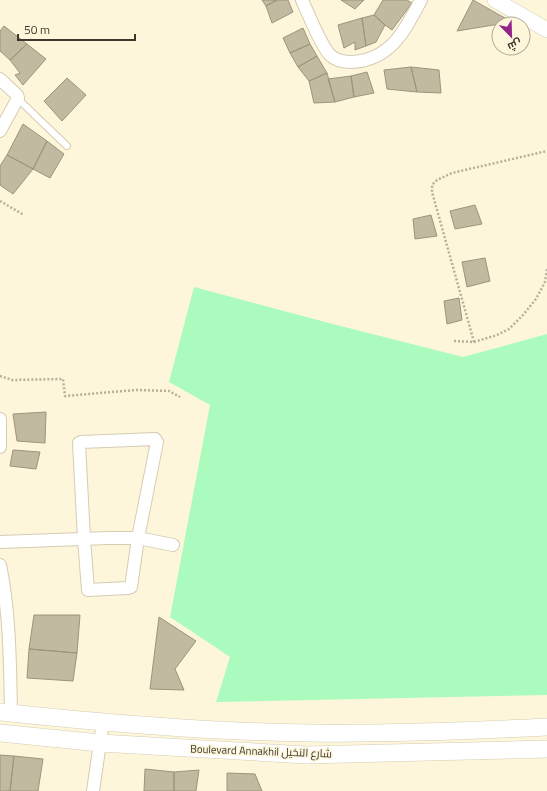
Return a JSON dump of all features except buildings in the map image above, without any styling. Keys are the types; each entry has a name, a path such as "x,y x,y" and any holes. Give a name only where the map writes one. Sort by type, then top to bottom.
{"main road":[{"name":"Boulevard Annakhil شارع النخيل","path":"6,713 103,722 228,730 318,733 398,733 547,727"},
{"name":"Boulevard Annakhil شارع النخيل","path":"0,733 100,743 306,755 547,749"}],"street":[{"path":"302,0 327,51 336,60 344,62 370,60 384,54 394,44 421,0"},
{"path":"496,0 547,30"},
{"path":"0,79 17,95 18,99 0,131"},
{"path":"0,420 0,447"},
{"path":"155,439 157,442 138,538 130,588 88,590 84,539 80,442 155,439"},
{"path":"0,542 138,538 173,545"},
{"path":"0,565 4,587 6,713"},
{"path":"93,791 103,722"}],"lane":[{"path":"18,99 67,146"}],"path":[{"path":"474,342 432,192 432,185 437,180 452,173 547,151"},
{"path":"0,201 24,215"},
{"path":"454,341 474,342 509,329 523,316 536,299 545,282 547,269"},
{"path":"0,376 12,380 63,379 65,396 136,390 169,391 180,397"}],"green space":[{"path":"194,287 463,357 547,334 547,695 216,702 230,657 170,617 210,405 169,382"}]}
